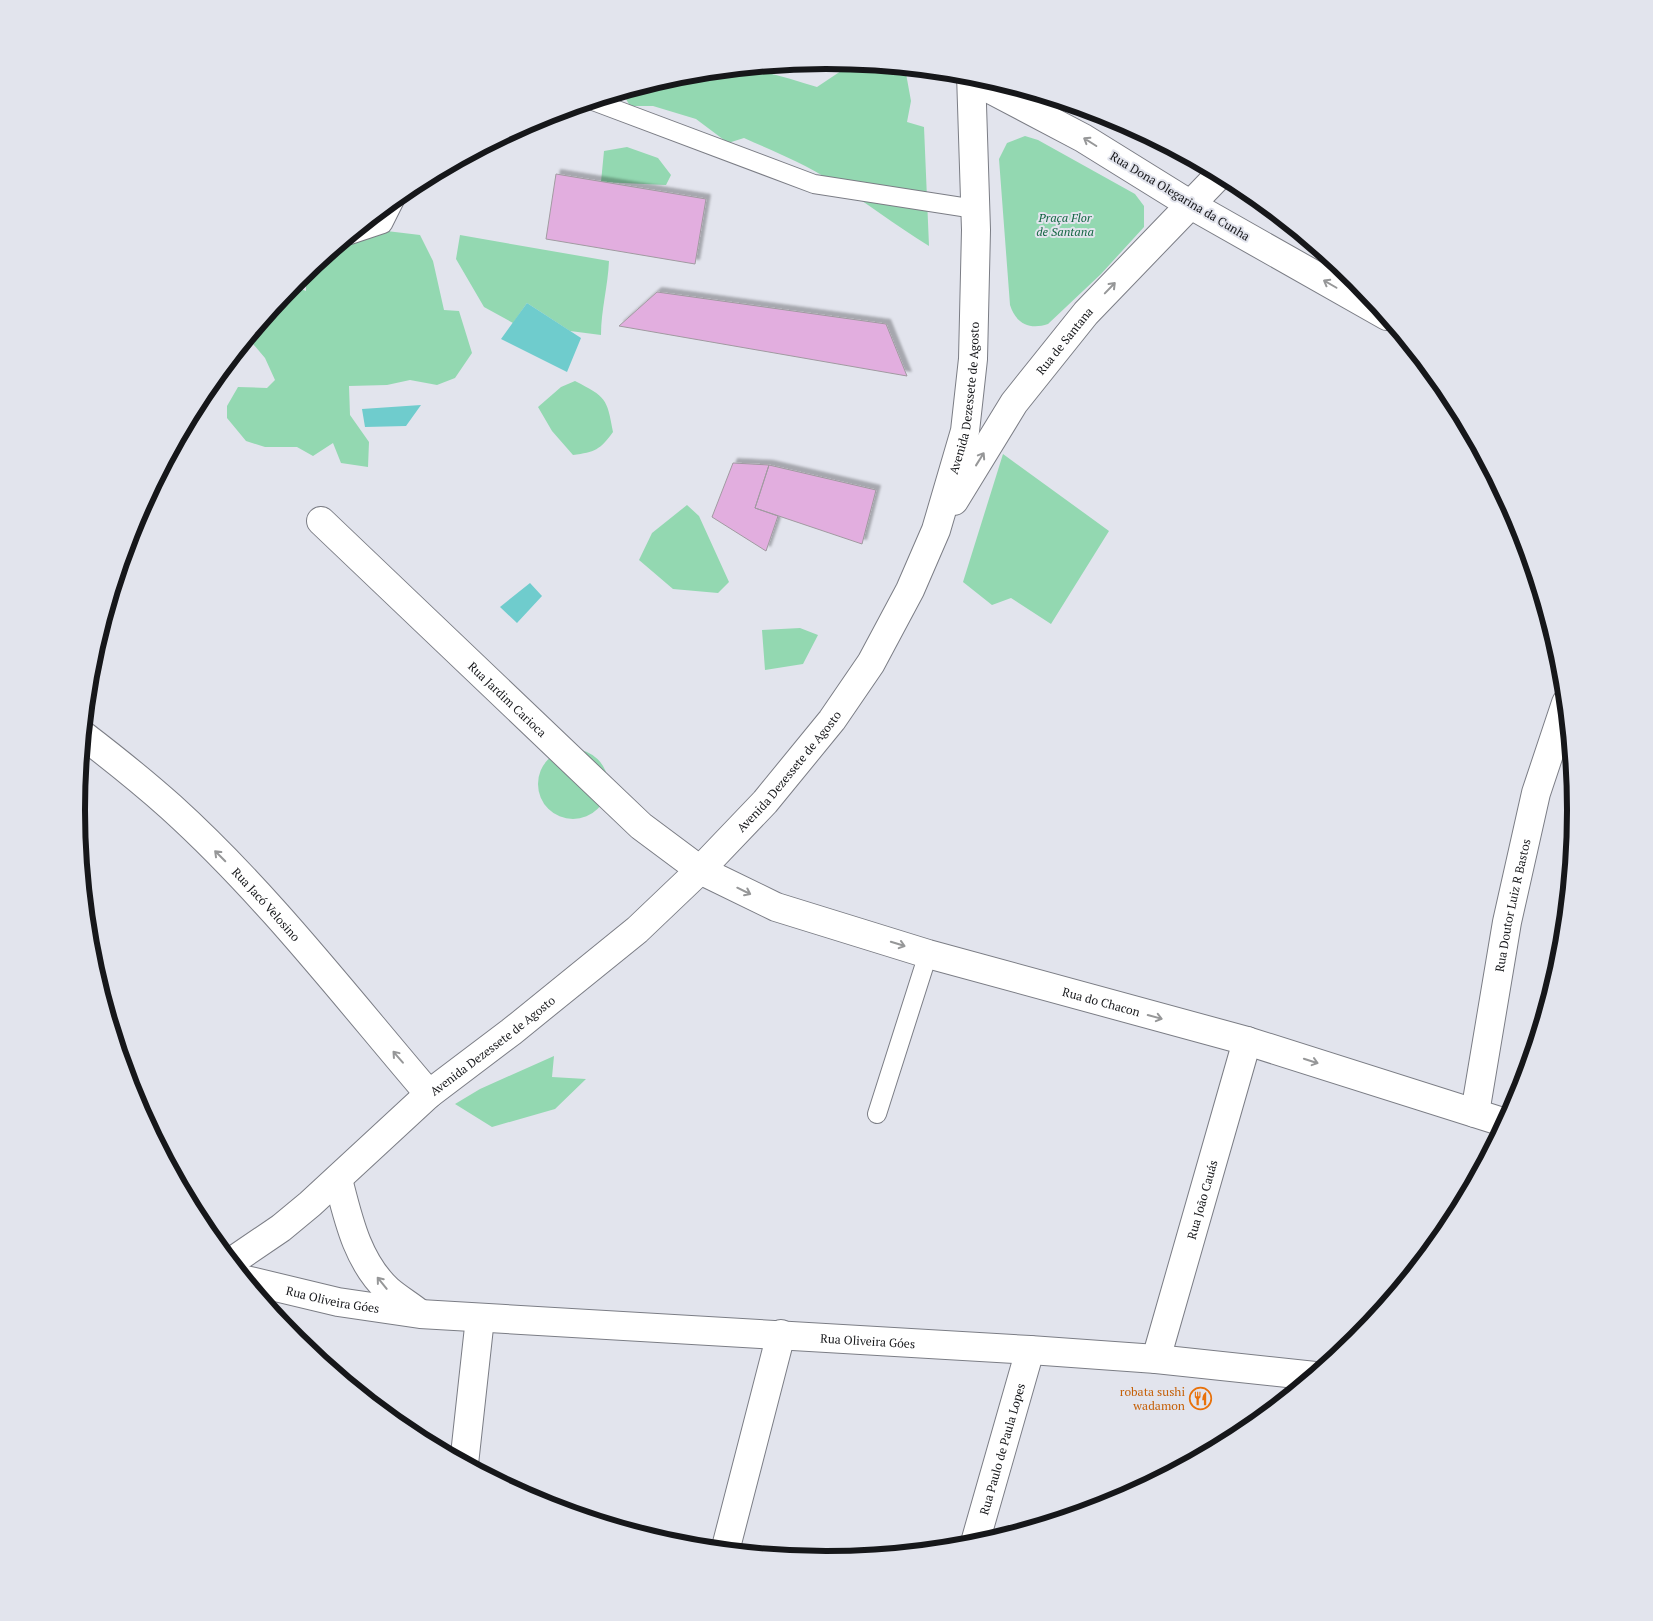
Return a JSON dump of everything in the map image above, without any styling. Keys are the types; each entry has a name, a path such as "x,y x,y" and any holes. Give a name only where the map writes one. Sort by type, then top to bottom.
{"street":[{"name":"Avenida Dezessete de Agosto","path":"236,1259 281,1228 338,1179 429,1094 637,930 700,870 765,802 832,720 871,663 910,590 936,530 965,431 973,359 975,209 971,83"},
{"name":"Rua Dona Olegarina da Cunha","path":"990,87 1082,138 1190,205 1371,307"},
{"name":"Rua de Santana","path":"936,530 1014,403 1086,313 1215,179"},
{"name":"Rua Jardim Carioca","path":"321,521 641,826 700,870"},
{"name":"Rua Doutor Luiz R Bastos","path":"1474,1113 1507,922 1536,793 1562,714"},
{"name":"Rua Jacó Velosino","path":"88,739 172,808 225,861 286,926 429,1094"},
{"name":"Rua do Chacon","path":"700,870 776,907 928,954 1248,1041 1500,1121"},
{"name":"Rua João Cauás","path":"1156,1359 1248,1041"},
{"name":"Rua Oliveira Góes","path":"338,1179 350,1227 366,1263 387,1289 420,1314"},
{"name":"Rua Oliveira Góes","path":"255,1283 338,1302 420,1314 1030,1350 1156,1359 1307,1375"},
{"path":"465,1458 480,1318"},
{"path":"726,1545 781,1334"},
{"name":"Rua Paulo de Paula Lopes","path":"977,1537 1030,1350"}],"lane":[{"path":"601,104 814,184 975,209"},
{"path":"365,230 383,224 389,212"},
{"path":"878,1114 928,954"}],"green space":[{"path":"843,69 906,73 911,101 907,122 924,127 929,246 843,188 799,163 744,138 728,143 696,119 653,106 630,106 625,97 682,83 760,72 817,87"},
{"name":"Praça Flor de Santana","path":"1025,136 1038,140 1135,194 1144,206 1144,227 1101,274 1048,324 1041,326 1024,324 1016,317 1010,305 999,159 1007,143"},
{"path":"627,147 658,158 671,175 666,185 601,182 604,151"},
{"path":"370,229 420,235 433,261 444,310 459,311 472,353 455,378 437,385 410,380 387,385 349,386 350,415 369,442 368,467 341,463 333,443 313,456 297,447 265,447 246,441 227,418 227,406 238,387 267,388 275,380 265,358 252,342 300,288 306,291 306,282"},
{"path":"460,235 609,261 601,335 570,331 527,303 513,323 484,307 456,259"},
{"path":"575,381 599,395 607,405 613,432 596,449 587,453 573,455 552,431 538,407 561,387"},
{"path":"1003,454 1109,531 1051,624 1011,598 992,605 963,582"},
{"path":"687,505 699,516 729,582 718,593 673,589 639,560 652,533"},
{"path":"800,628 818,635 803,664 765,670 762,630"},
{"path":"580,749 593,755 602,764 606,770 608,784 606,798 598,809 587,817 566,819 559,817 548,809 540,798 538,777 540,770 548,759 559,751"},
{"path":"554,1056 552,1077 586,1079 555,1109 492,1127 455,1104 480,1089"}],"water":[{"path":"527,303 581,338 567,372 501,339"},
{"path":"421,405 406,426 365,427 362,409"},
{"path":"530,583 542,596 517,623 500,607"}],"building":[{"path":"556,174 706,199 695,264 546,239"},
{"path":"657,292 886,324 907,376 619,326"},
{"path":"733,463 769,465 755,508 778,516 766,551 712,517"},
{"path":"769,465 876,490 862,544 755,508"}],"place":[{"name":"robata sushi wadamon","path":"1201,1398"}]}
